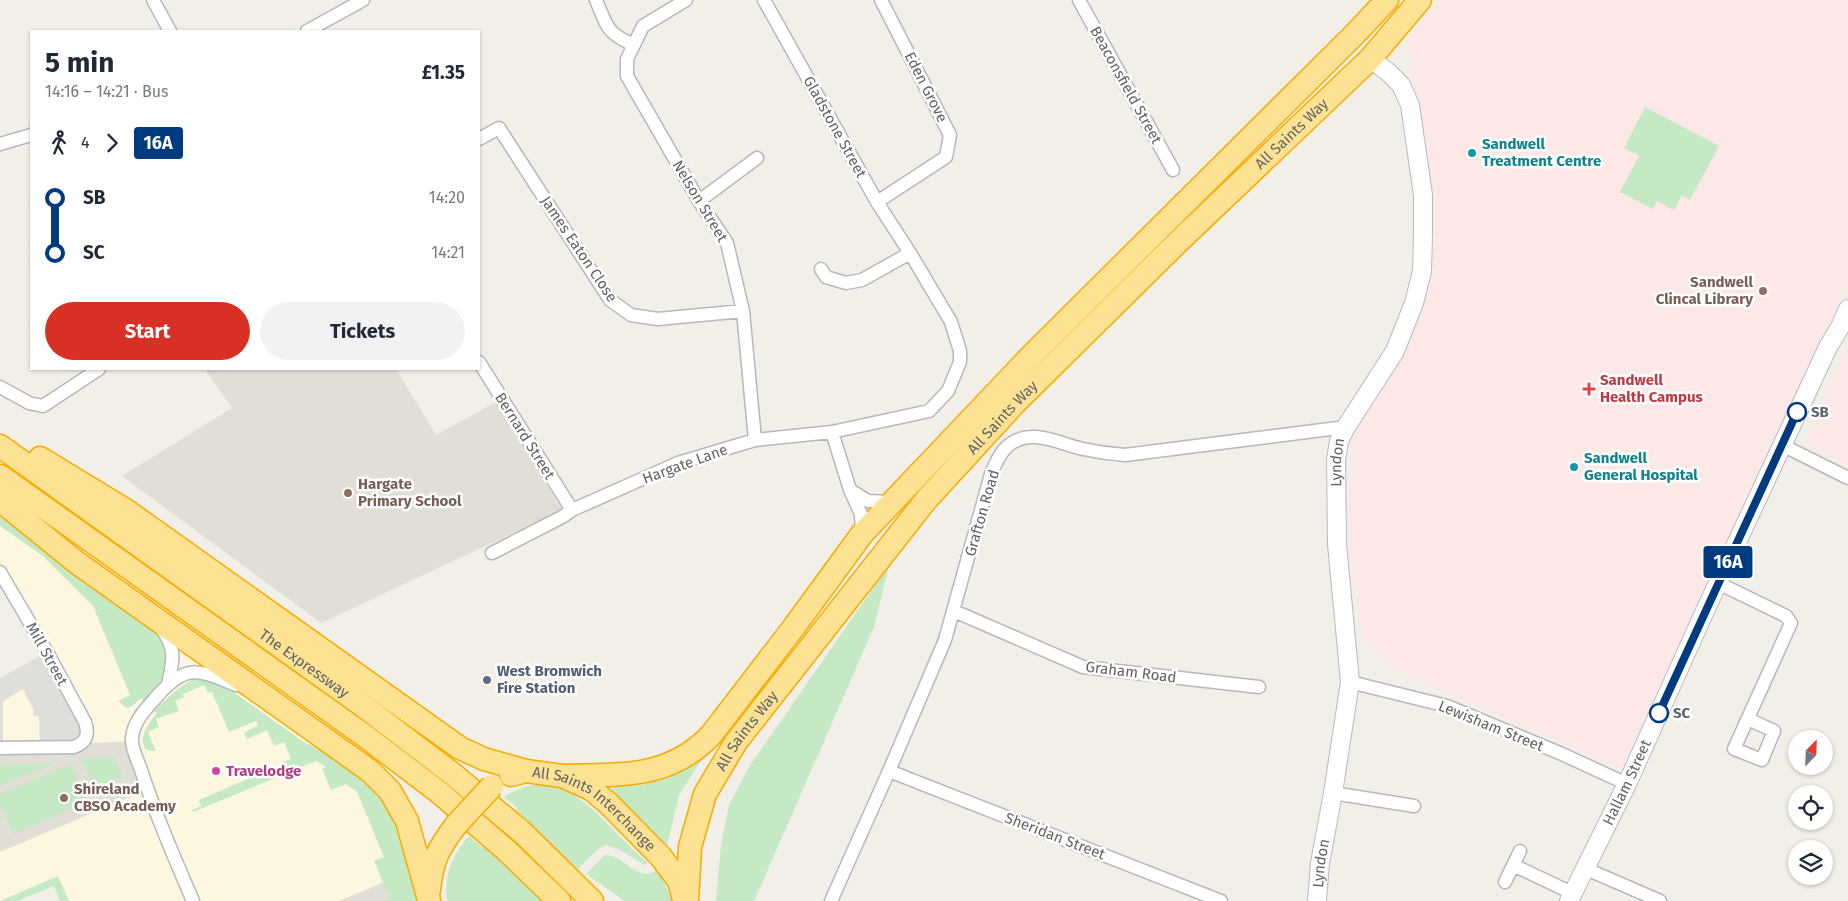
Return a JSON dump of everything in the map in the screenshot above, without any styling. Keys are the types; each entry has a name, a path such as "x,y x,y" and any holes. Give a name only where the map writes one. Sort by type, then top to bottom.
{"highway":[{"name":"All Saints Way","path":"562,776 642,772 663,767 682,759 700,747 794,627 862,534 1040,347 1386,0"},
{"name":"All Saints Way","path":"685,901 690,847 705,794 736,742 926,500 1015,403 1178,242 1370,59 1420,0"},
{"path":"1349,39 1370,59"},
{"path":"0,433 127,511 460,748 484,759 526,771"},
{"name":"The Expressway","path":"0,446 362,705 454,775 523,833 592,901"},
{"name":"The Expressway","path":"0,476 365,736 433,788 506,850 559,901"},
{"path":"0,500 76,562 370,771 390,790 407,821 429,901"},
{"name":"All Saints Interchange","path":"429,901 430,875 434,858 456,825 492,786 503,777 526,771 562,776 590,789 609,804 653,848 679,881 685,901"}],"street":[{"path":"153,0 169,30"},
{"path":"309,30 363,0"},
{"path":"596,0 612,33 616,37 634,44"},
{"name":"Nelson Street","path":"686,0 642,26 627,59 627,76 699,201 727,243 742,311 755,440"},
{"name":"Gladstone Street","path":"764,0 877,202 910,252 951,322 960,351 960,362 955,378 948,391 929,411 832,432"},
{"name":"Eden Grove","path":"877,202 946,158 950,135 881,0"},
{"name":"Beaconsfield Street","path":"1079,0 1173,170"},
{"name":"Lyndon","path":"1314,896 1333,793 1350,682 1335,505 1336,460 1339,441 1395,351 1414,303 1422,271 1422,195 1410,105 1401,85 1388,72 1370,59"},
{"name":"James Eaton Close","path":"480,138 499,128 610,300 631,316 658,319 742,311"},
{"path":"0,144 30,135"},
{"path":"699,201 757,158"},
{"path":"821,269 826,277 846,283 862,280 910,252"},
{"name":"Hallam Street","path":"1570,897 1627,784 1782,445 1828,347 1848,310"},
{"name":"Bernard Street","path":"480,364 572,510"},
{"path":"0,387 29,403 43,406 97,370"},
{"name":"Grafton Road","path":"831,901 889,772 945,640 991,474 1001,453 1009,444 1018,439 1038,437 1102,453 1125,455 1346,427"},
{"path":"832,432 850,490 861,514 862,534"},
{"name":"Hargate Lane","path":"492,553 572,510 678,464 755,440 832,432"},
{"path":"1782,445 1848,478"},
{"path":"850,490 868,502 892,502"},
{"name":"Mill Street","path":"0,572 47,652 85,722 87,730 86,738 81,744 74,747 0,748"},
{"path":"1718,583 1786,616 1790,623 1748,718"},
{"name":"Graham Road","path":"954,611 1083,667 1259,687"},
{"path":"154,618 169,638 174,659 168,684"},
{"path":"193,901 151,801 131,741 133,728 141,712 168,684 185,673 202,672 264,696"},
{"name":"Lewisham Street","path":"1350,682 1447,706 1562,754 1627,784"},
{"name":"Sheridan Street","path":"889,772 1221,901"},
{"path":"1333,793 1414,806"},
{"path":"1505,882 1520,851"},
{"path":"1513,865 1570,897"},
{"path":"1584,868 1660,901"}],"shaded area":[{"name":"Sandwell Health Campus","path":"1439,0 1848,0 1848,281 1624,770 1395,670 1363,639 1348,530 1356,428 1402,350 1427,275 1433,191 1414,93 1407,39"},
{"path":"1848,345 1848,466 1805,442"},
{"name":"Hargate Primary School","path":"206,370 397,370 436,435 496,402 562,510 321,623 122,476 232,408"},
{"path":"0,500 332,743 362,785 408,871 339,901 60,901 54,886 17,901 0,901 0,852 147,789 81,744 86,738 0,572"},
{"path":"47,652 86,738 40,748 39,716 34,716 33,709 23,689 3,701 3,748 0,748 0,678"},
{"path":"23,688 34,715 39,716 40,748 3,748 3,700"},
{"name":"Shireland CBSO Academy","path":"131,741 147,790 0,852 0,748"},
{"path":"408,871 412,901 339,901 368,889"}],"green space":[{"path":"1645,107 1719,146 1690,200 1682,195 1674,210 1657,201 1653,209 1620,192 1639,156 1624,148"},
{"path":"0,508 161,636 167,664 165,672 158,686 144,701 142,698 129,708 118,701 130,695 93,606 43,556 0,526"},
{"path":"889,565 874,627 754,901 716,901 721,845 729,805 749,767"},
{"path":"195,678 219,682 307,744 337,755 344,760 391,808 409,858 416,901 391,901 374,861 384,857 357,792 346,784 331,790 322,769 326,767 316,761 193,812 192,810 201,806 199,800 248,779 247,777 271,766 272,769 291,759 284,742 274,746 267,730 247,739 244,732 258,726 256,721 229,732 212,692 208,693 204,685 183,694 184,697 175,701 179,711 156,719 159,727 148,732 156,751 146,750 143,736 157,713 154,711 176,690"},
{"path":"114,757 122,776 93,787 81,758"},
{"path":"700,758 701,761 679,795 667,845 600,781"},
{"path":"55,763 0,785 0,765"},
{"path":"71,764 87,802 13,834 0,804 0,794"},
{"path":"544,784 575,796 600,816 648,863 645,865 618,849 606,845 597,850 578,869 516,810 518,808 504,797 523,787"},
{"path":"469,836 483,848 486,846 544,901 447,901 446,883 450,866 458,850"},
{"path":"605,855 619,859 644,874 657,870 672,901 625,901 586,874"},
{"path":"58,876 69,901 60,901 54,886 17,901 0,901"}],"bus line":[{"name":"16A","path":"1659,713 1797,412"}],"place":[{"name":"Sandwell Treatment Centre","path":"1472,153"},
{"name":"Sandwell Clincal Library","path":"1763,291"},
{"name":"Sandwell Health Campus","path":"1589,389"},
{"name":"SB","path":"1797,412"},
{"name":"Sandwell General Hospital","path":"1574,467"},
{"name":"Hargate Primary School","path":"348,493"},
{"name":"West Bromwich Fire Station","path":"487,680"},
{"name":"SC","path":"1659,713"},
{"name":"Travelodge","path":"216,771"},
{"name":"Shireland CBSO Academy","path":"64,798"}]}
